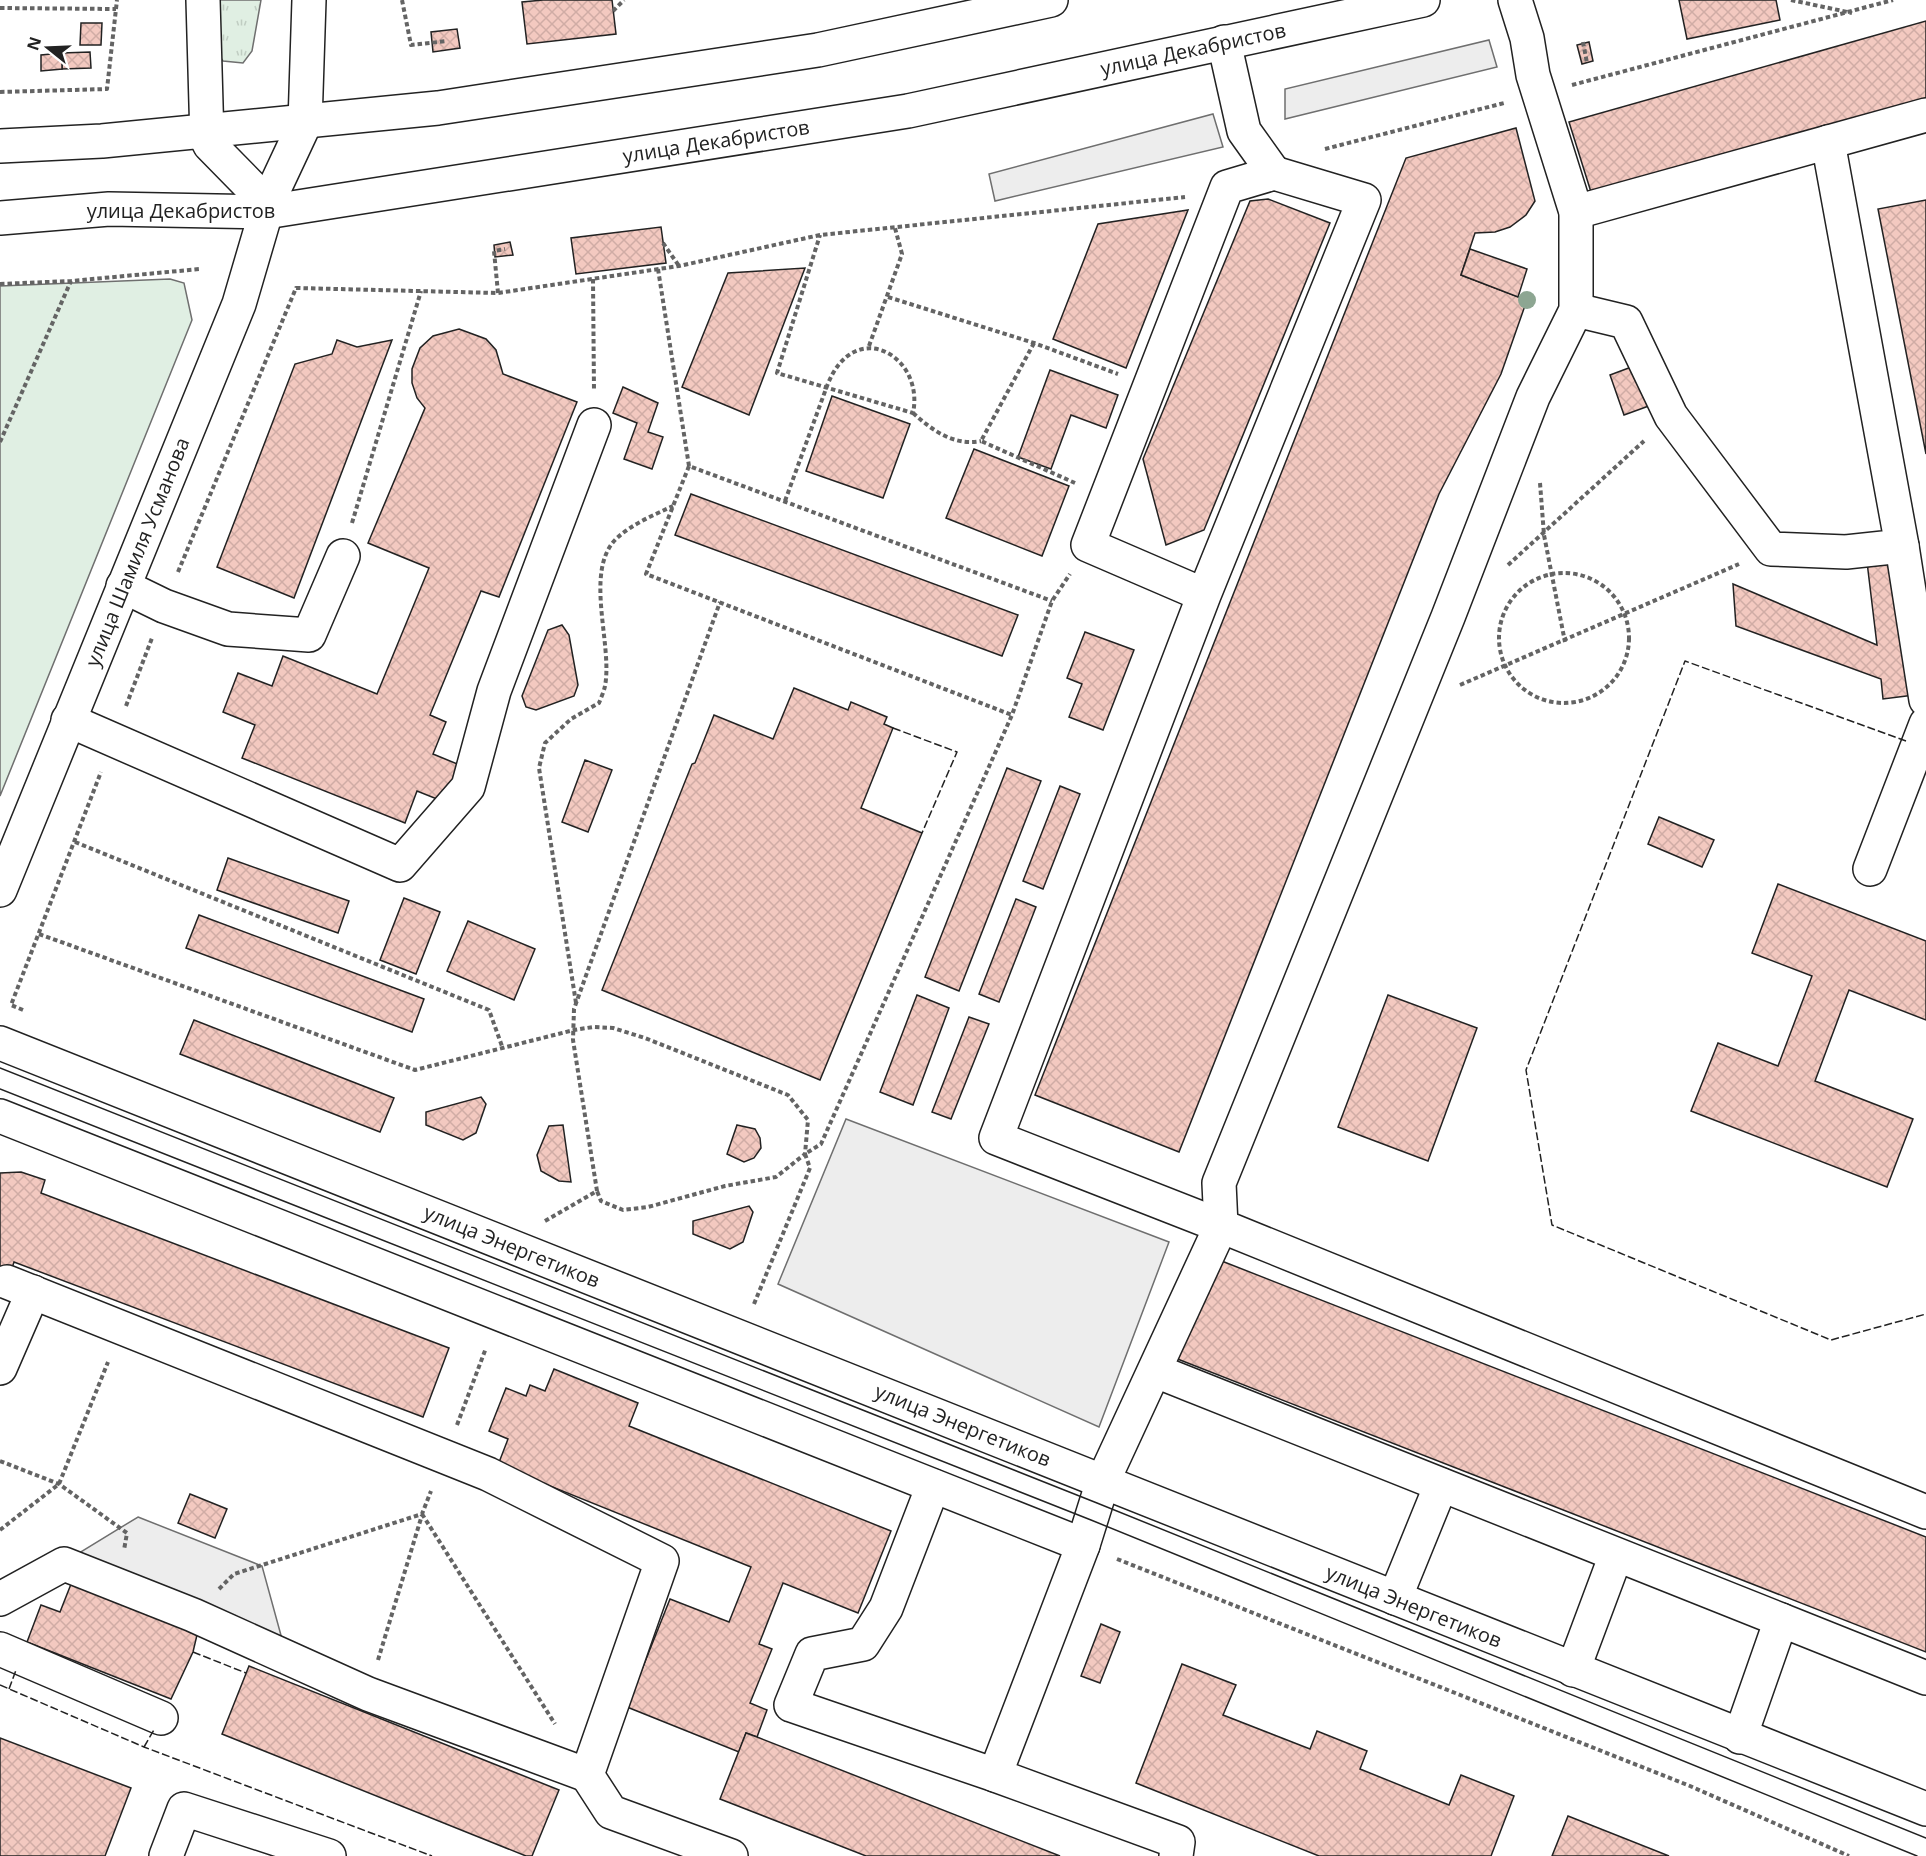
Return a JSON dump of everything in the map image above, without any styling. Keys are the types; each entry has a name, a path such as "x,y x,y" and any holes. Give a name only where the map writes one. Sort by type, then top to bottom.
{"street":[{"path":"203,0 205,132 210,145 259,195 266,213"},
{"path":"305,123 309,0"},
{"path":"0,146 205,132 438,108 819,50 1051,0"},
{"name":"улица Декабристов","path":"0,218 109,209 266,213 908,111 1423,0"},
{"path":"995,1775 1083,1545 1104,1481 1221,1226 1219,1183 1412,705 1533,397 1576,310 1576,213 1539,94 1515,0"},
{"path":"1224,42 1244,132 1274,173"},
{"path":"1576,213 1926,115"},
{"name":"улица Шамиля Усманова","path":"0,890 239,304 268,202 305,123"},
{"path":"1828,142 1902,546 1926,700"},
{"path":"1204,596 1088,545 1227,187 1274,173 1364,200 1204,596 996,1138 1221,1226 1926,1512"},
{"path":"1576,310 1626,322 1671,416 1771,549 1846,552 1902,546"},
{"path":"68,720 400,865 468,787 494,691 594,425"},
{"path":"123,586 164,606 228,629 309,635 343,556"},
{"path":"1870,869 1926,724"},
{"name":"улица Энергетиков","path":"0,1043 1104,1481 1740,1737 1926,1809"},
{"path":"0,1116 1083,1545"},
{"path":"0,1368 20,1287 488,1474 662,1561 587,1775"},
{"path":"1156,1371 1926,1678"},
{"path":"1395,1598 1441,1485"},
{"path":"933,1486 886,1608 863,1644 813,1654 791,1705 995,1775 1178,1842 1176,1856"},
{"path":"1572,1670 1616,1555"},
{"path":"0,1599 64,1564 193,1615 368,1694 587,1775 611,1812 674,1846 730,1856"},
{"path":"1740,1737 1781,1620"},
{"path":"0,1649 161,1718"},
{"path":"166,1856 184,1809 329,1856"}],"path":[{"path":"0,92 107,89 117,0"},
{"path":"402,0 411,45 447,41"},
{"path":"613,11 624,0"},
{"path":"1791,0 1853,13"},
{"path":"1323,150 1853,13 1893,0"},
{"path":"0,8 116,9"},
{"path":"1583,42 1587,63"},
{"path":"11,1005 164,606 296,288 498,293 679,266 820,235 1188,196"},
{"path":"869,346 902,254 895,228"},
{"path":"820,235 777,373 913,413 936,433 969,443 981,441 1106,497"},
{"path":"663,243 679,266"},
{"path":"498,293 494,251 505,249"},
{"path":"0,284 71,281 200,269"},
{"path":"658,269 688,466 646,574 1012,715"},
{"path":"593,279 594,425"},
{"path":"0,442 71,281"},
{"path":"343,556 420,291"},
{"path":"888,297 1034,343 1148,386"},
{"path":"981,441 1034,343"},
{"path":"785,501 827,386 842,358 855,350 869,346 892,354 910,376 917,396 913,413"},
{"path":"1500,572 1544,535 1671,416"},
{"path":"673,506 643,520 616,538 606,555 600,592 606,650 605,686 599,703 571,719 545,742 539,768 576,1004 574,1030 597,1191 602,1200 623,1210 648,1207 725,1186 776,1177 804,1154 821,1144 1012,715 1052,601 688,466"},
{"path":"1539,477 1544,535 1565,642"},
{"path":"1412,705 1506,668 1771,549"},
{"path":"1570,573 1587,578 1604,587 1616,600 1624,616 1628,651 1621,668 1611,682 1597,694 1563,703 1545,700 1529,693 1516,682 1506,668 1498,634 1502,617 1510,602 1521,589 1535,580 1552,574 1570,573"},
{"path":"576,1004 720,602"},
{"path":"75,842 489,1010 503,1048"},
{"path":"39,934 415,1070 593,1027 613,1029 645,1038 788,1095 808,1120 804,1154 810,1168 754,1304"},
{"path":"542,1223 597,1191"},
{"path":"368,1694 422,1514 500,1314"},
{"path":"0,1530 58,1484 122,1327"},
{"path":"0,1461 58,1484 127,1533 116,1585"},
{"path":"193,1615 234,1574 422,1514"},
{"path":"422,1514 556,1725"},
{"path":"1083,1545 1690,1786 1849,1856"}],"green space":[{"path":"218,0 261,0 252,51 243,63 223,61 215,50"},
{"path":"170,279 184,283 192,320 0,796 0,286"}],"shaded area":[{"path":"1489,40 1497,67 1285,119 1285,89"},
{"path":"1213,114 1223,147 995,201 989,174"},
{"path":"846,1119 1169,1242 1099,1427 778,1284"},
{"path":"138,1517 262,1566 282,1639 74,1556"}],"building":[{"path":"612,0 616,34 527,44 522,2"},
{"path":"1679,0 1776,0 1780,20 1687,39"},
{"path":"1926,21 1926,98 1780,144 1591,192 1569,122"},
{"path":"81,23 102,23 101,45 80,45"},
{"path":"457,29 460,48 433,52 431,32"},
{"path":"1589,42 1593,61 1582,64 1577,45"},
{"path":"90,52 91,68 62,69 62,53"},
{"path":"62,53 62,69 41,71 41,55"},
{"path":"1516,128 1535,201 1526,215 1510,227 1495,232 1475,233 1461,275 1527,300 1501,374 1439,494 1179,1152 1035,1095 1406,158"},
{"path":"1268,199 1330,223 1204,530 1166,545 1143,459 1250,201"},
{"path":"1926,200 1926,454 1878,209"},
{"path":"1188,210 1126,368 1053,339 1098,224"},
{"path":"661,227 666,263 576,274 571,238"},
{"path":"510,242 513,255 495,257 494,245"},
{"path":"1470,249 1527,269 1518,297 1461,275"},
{"path":"805,268 749,415 682,387 728,273"},
{"path":"459,329 486,339 496,350 503,374 577,402 499,597 481,591 430,715 446,722 433,754 467,768 452,805 417,791 405,823 242,758 255,725 223,712 238,673 272,686 283,656 377,694 429,568 368,543 425,408 417,398 412,383 412,369 420,348 433,336"},
{"path":"337,340 357,347 392,340 294,598 217,567 295,364 332,354"},
{"path":"1642,363 1657,403 1624,415 1610,375"},
{"path":"1050,370 1118,395 1106,428 1071,415 1051,469 1018,457"},
{"path":"623,387 658,403 648,432 663,437 652,469 624,459 637,423 613,413"},
{"path":"832,396 910,424 883,498 806,471"},
{"path":"974,449 1069,486 1042,556 946,518"},
{"path":"691,494 1018,615 1002,656 675,535"},
{"path":"1898,558 1914,695 1883,699 1881,679 1736,626 1733,584 1877,645 1867,562"},
{"path":"562,625 569,635 578,685 574,696 536,710 526,707 522,696 548,630"},
{"path":"1085,632 1134,650 1103,730 1069,717 1082,684 1067,678"},
{"path":"794,688 848,710 851,702 887,717 884,724 893,728 861,808 922,833 820,1080 602,990 692,764 695,763 714,715 773,739"},
{"path":"585,760 612,770 588,832 562,822"},
{"path":"1007,768 1041,781 959,991 925,977"},
{"path":"1060,786 1080,794 1043,889 1023,881"},
{"path":"1659,817 1714,840 1702,867 1648,844"},
{"path":"228,858 349,901 338,933 217,890"},
{"path":"1778,884 1926,941 1926,1020 1849,990 1815,1081 1913,1119 1887,1187 1691,1111 1718,1043 1778,1066 1812,976 1752,953"},
{"path":"404,898 440,912 416,974 380,960"},
{"path":"1016,899 1036,907 999,1002 979,994"},
{"path":"199,915 424,999 412,1032 186,948"},
{"path":"468,921 535,949 514,1000 447,971"},
{"path":"917,995 949,1008 913,1105 880,1092"},
{"path":"1388,995 1477,1028 1428,1161 1338,1127"},
{"path":"969,1017 989,1024 951,1119 932,1112"},
{"path":"194,1020 394,1098 380,1132 180,1054"},
{"path":"481,1097 486,1104 476,1133 463,1140 426,1125 426,1112"},
{"path":"563,1125 571,1182 559,1181 541,1171 537,1155 549,1126"},
{"path":"737,1125 755,1129 760,1138 761,1148 754,1158 744,1162 727,1154"},
{"path":"21,1172 45,1180 41,1193 449,1348 423,1417 14,1262 5,1289 0,1287 0,1173"},
{"path":"749,1206 753,1212 743,1242 730,1249 693,1234 693,1221"},
{"path":"1214,1258 1926,1537 1926,1652 1175,1358"},
{"path":"554,1369 638,1403 629,1426 891,1531 858,1613 783,1583 759,1644 772,1649 750,1703 767,1710 757,1737 746,1733 739,1752 627,1707 670,1599 729,1622 751,1567 498,1465 508,1439 489,1431 506,1388 526,1396 530,1385 545,1391"},
{"path":"190,1494 227,1509 215,1538 178,1523"},
{"path":"73,1579 197,1635 193,1652 171,1699 27,1642 41,1605 60,1612"},
{"path":"1101,1624 1120,1632 1100,1683 1081,1676"},
{"path":"1182,1664 1236,1685 1223,1715 1310,1749 1317,1731 1367,1751 1360,1769 1449,1805 1461,1775 1514,1796 1491,1856 1319,1856 1136,1783"},
{"path":"249,1666 559,1790 532,1856 526,1856 222,1734"},
{"path":"746,1733 1060,1856 866,1856 720,1799"},
{"path":"0,1738 131,1788 105,1856 0,1856"},
{"path":"1568,1816 1669,1856 1552,1856"}],"tram line":[{"path":"0,1068 1097,1503 1926,1838"},
{"path":"0,1089 1091,1520 1917,1856"}],"fence":[{"path":"1906,741 1685,661 1526,1070 1552,1225 1831,1340 1926,1314"},
{"path":"893,728 957,752 922,833"},
{"path":"193,1652 246,1673"},
{"path":"9,1689 16,1670"},
{"path":"0,1685 144,1747 432,1856"},
{"path":"144,1747 155,1728"}]}
